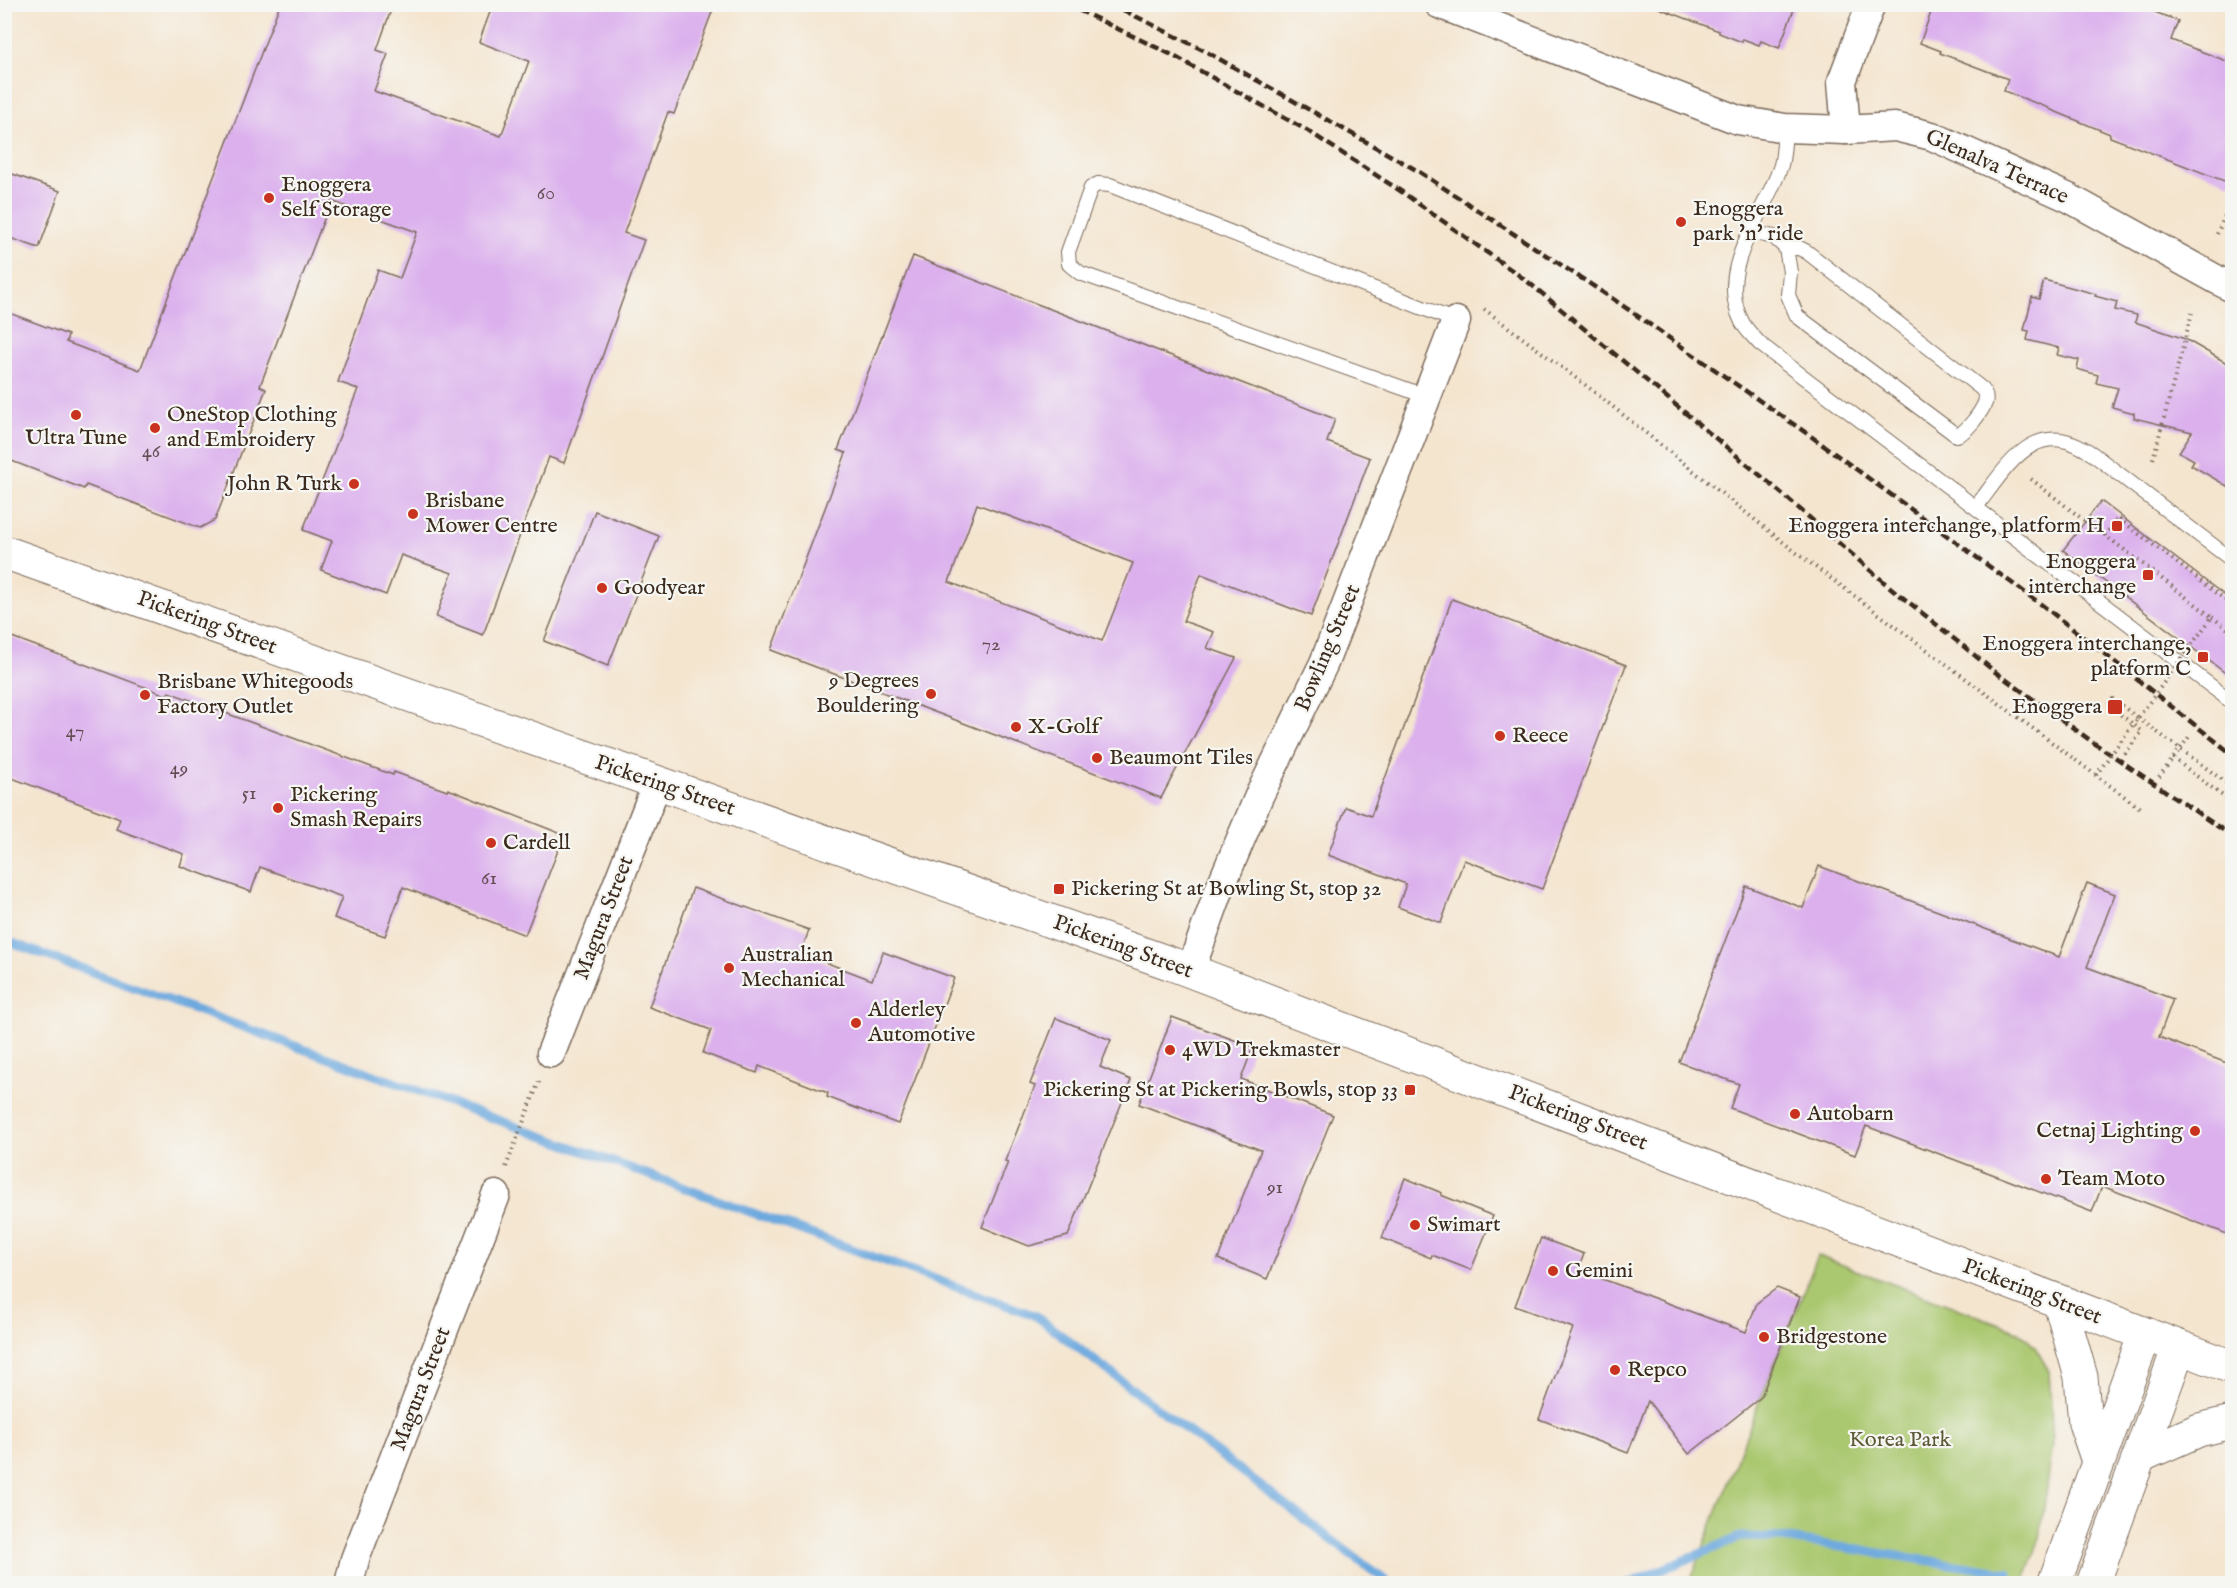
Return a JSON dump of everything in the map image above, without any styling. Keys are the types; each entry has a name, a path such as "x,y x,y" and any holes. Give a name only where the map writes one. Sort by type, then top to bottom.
{"main road":[{"name":"Pickering Street","path":"4,552 1190,970 2232,1367"},
{"path":"2060,1303 2081,1377 2085,1423 2098,1461"},
{"path":"2054,1584 2145,1334"},
{"path":"2093,1584 2179,1347"},
{"path":"2140,1456 2199,1430 2232,1422"}],"street":[{"name":"Glenalva Terrace","path":"1439,4 1738,120 1785,128 1846,130 1895,127 1932,136 2069,198 2232,288"},
{"path":"1846,130 1842,81 1871,4"},
{"name":"Bowling Street","path":"1190,970 1220,888 1259,796 1324,663 1456,321"},
{"name":"Magura Street","path":"551,1053 657,783"},
{"name":"Magura Street","path":"349,1584 355,1559 496,1196"}],"lane":[{"path":"1785,128 1781,165 1749,232 1736,272 1734,289 1737,308 1743,323 1760,344 2232,702"},
{"path":"1428,397 1080,273 1069,264 1068,252 1091,188 1098,184 1110,185 1456,321"},
{"path":"1749,232 1774,237 1786,248 1790,272 1788,295 1797,316 1956,435 1966,431 1985,402 1986,395 1982,389 1807,252 1798,248 1786,248"},
{"path":"1976,507 2012,459 2023,449 2037,442 2051,439 2067,440 2082,446 2232,560"}],"path":[{"path":"2217,234 2232,200"},
{"path":"1456,321 1466,296 1588,387 1798,554 2140,808"},
{"path":"2153,459 2192,313"},
{"path":"2031,479 2232,632"},
{"path":"2105,536 2118,518 2232,605"},
{"path":"2096,775 2212,617"},
{"path":"2125,754 2142,731 2109,705 2113,699 2232,787"},
{"path":"2159,777 2189,737"},
{"path":"2173,759 2232,802"},
{"path":"508,1162 536,1092"}],"green space":[{"name":"Korea Park","path":"1818,1256 2018,1331 2035,1347 2049,1371 2053,1443 2040,1538 2024,1583 1689,1584"}],"building":[{"path":"280,4 393,4 377,50 388,54 374,91 501,136 529,61 479,42 493,4 715,4 674,114 668,112 624,233 644,240 564,463 549,457 483,635 436,617 452,573 401,555 386,595 321,570 332,541 303,530 358,389 338,382 378,270 400,278 417,232 331,201 260,386 266,389 215,520 200,528 86,485 84,489 4,458 4,311 68,335 66,342 140,370"},
{"path":"1656,4 1796,4 1779,48 1761,41 1759,45 1743,39 1742,42 1656,7"},
{"path":"1934,4 2134,4 2178,21 2171,40 2232,63 2232,184 2110,137 2110,134 2004,91 2008,79 1920,43"},
{"path":"4,171 60,191 39,248 4,236"},
{"path":"913,256 1335,419 1327,442 1370,458 1311,616 1201,574 1183,621 1214,632 1207,648 1236,658 1161,798 771,650 846,453 838,450","holes":["977,504 1133,563 1102,641 949,582"]},
{"path":"2044,280 2117,302 2115,310 2137,315 2135,322 2185,339 2232,366 2232,489 2191,465 2194,460 2179,452 2192,432 2134,418 2134,413 2112,407 2118,388 2096,383 2098,375 2077,369 2079,360 2057,355 2059,348 2027,340 2029,331 2024,330 2032,297 2039,299"},
{"name":"Enoggera interchange","path":"2101,501 2232,601 2232,678 2063,550"},
{"name":"Goodyear","path":"595,511 659,536 608,666 544,641"},
{"name":"Reece","path":"1452,599 1626,665 1542,889 1464,860 1441,923 1398,907 1406,884 1328,855 1346,807 1371,816"},
{"path":"4,634 166,695 169,692 393,775 394,772 447,791 448,789 564,835 525,935 403,887 385,936 334,918 342,897 260,867 251,892 180,866 184,854 116,829 120,819 4,775"},
{"path":"1819,866 2059,957 2087,883 2115,894 2087,967 2173,999 2159,1037 2232,1065 2232,1236 2102,1186 2092,1212 1866,1126 1855,1155 1730,1108 1739,1084 1679,1062 1746,886 1803,908"},
{"path":"693,888 809,930 801,953 872,980 883,952 954,978 898,1124 827,1097 828,1093 759,1066 757,1073 703,1053 711,1030 649,1007"},
{"path":"1172,1017 1253,1047 1241,1079 1333,1115 1267,1279 1218,1259 1261,1150 1139,1104"},
{"path":"1056,1018 1111,1040 1100,1067 1131,1080 1068,1236 1029,1246 982,1227 1035,1086 1030,1084"},
{"path":"1405,1178 1493,1216 1471,1270 1432,1255 1431,1258 1382,1238"},
{"path":"1541,1238 1584,1254 1578,1270 1746,1332 1757,1303 1777,1288 1800,1297 1761,1397 1689,1454 1648,1401 1628,1453 1539,1419 1573,1328 1515,1306"}],"waterway":[{"path":"4,940 1036,1316 1390,1584"},
{"path":"1628,1584 1740,1537 1782,1538 2008,1573"}],"railway":[{"path":"1066,4 1170,54 1308,131 1402,192 1527,281 1773,486 1885,583 1994,671 2094,743 2232,836"},
{"path":"1111,4 1205,51 1418,171 1616,301 1812,437 2042,605 2232,754"}],"place":[{"name":"Enoggera Self Storage","path":"269,198"},
{"name":"Enoggera park 'n' ride","path":"1681,222"},
{"name":"Ultra Tune","path":"76,415"},
{"name":"OneStop Clothing and Embroidery","path":"155,428"},
{"name":"John R Turk","path":"354,484"},
{"name":"Brisbane Mower Centre","path":"413,514"},
{"name":"Enoggera interchange, platform H","path":"2117,526"},
{"name":"Enoggera interchange","path":"2148,575"},
{"name":"Goodyear","path":"602,588"},
{"name":"Enoggera interchange, platform C","path":"2203,657"},
{"name":"9 Degrees Bouldering","path":"931,694"},
{"name":"Brisbane Whitegoods Factory Outlet","path":"145,695"},
{"name":"Enoggera","path":"2115,707"},
{"name":"X-Golf","path":"1016,727"},
{"name":"Reece","path":"1500,736"},
{"name":"Beaumont Tiles","path":"1097,758"},
{"name":"Pickering Smash Repairs","path":"278,808"},
{"name":"Cardell","path":"491,843"},
{"name":"Pickering St at Bowling St, stop 32","path":"1059,889"},
{"name":"Australian Mechanical","path":"729,968"},
{"name":"Alderley Automotive","path":"856,1023"},
{"name":"4WD Trekmaster","path":"1170,1050"},
{"name":"Pickering St at Pickering Bowls, stop 33","path":"1410,1090"},
{"name":"Autobarn","path":"1795,1114"},
{"name":"Cetnaj Lighting","path":"2195,1131"},
{"name":"Team Moto","path":"2046,1179"},
{"name":"Swimart","path":"1415,1225"},
{"name":"Gemini","path":"1553,1271"},
{"name":"Bridgestone","path":"1764,1337"},
{"name":"Repco","path":"1615,1370"}]}
